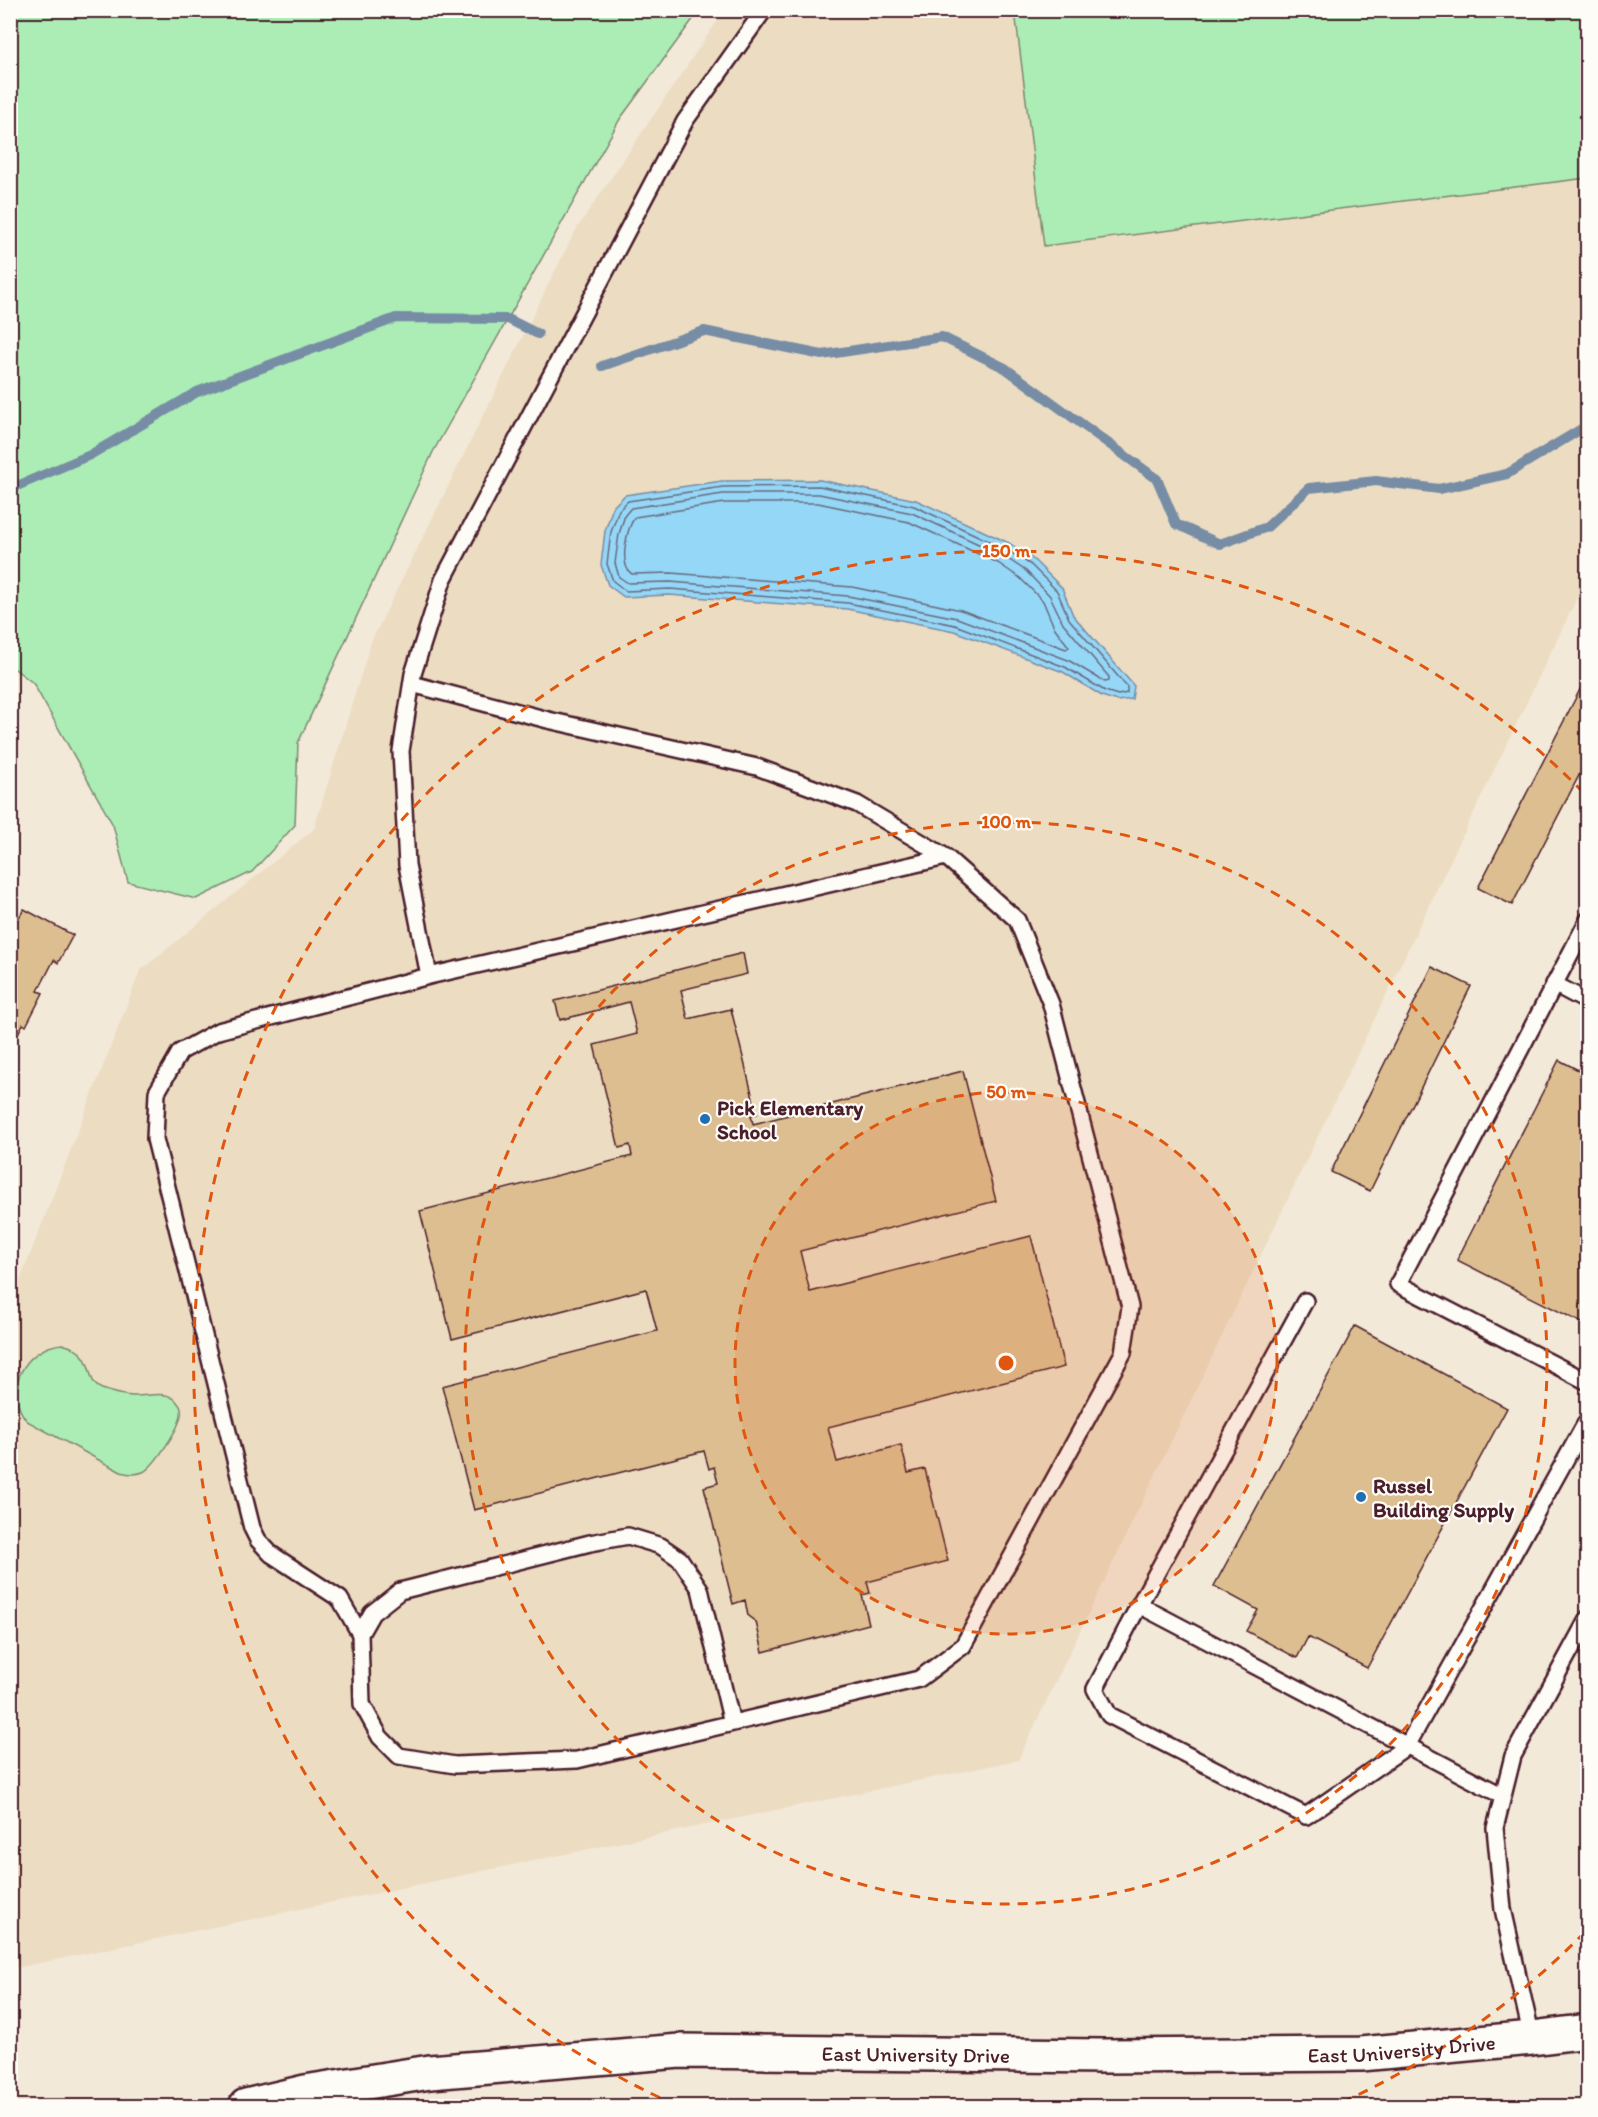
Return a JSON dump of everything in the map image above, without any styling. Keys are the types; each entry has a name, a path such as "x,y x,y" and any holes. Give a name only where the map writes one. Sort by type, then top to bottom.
{"main road":[{"name":"East University Drive","path":"246,2106 305,2092 429,2072 680,2051 1104,2056 1361,2054 1587,2031"}],"lane":[{"path":"429,976 407,865 400,751 413,674 443,580 685,121 764,10"},
{"path":"412,684 548,720 757,767 857,804 946,856 1017,920 1051,1004 1130,1307 1123,1353 963,1646 919,1679 577,1760 455,1765 399,1756 380,1737 362,1704 360,1634 340,1599 271,1554 258,1540 252,1528 155,1139 157,1092 180,1052 218,1031 429,976 946,856"},
{"path":"1587,920 1398,1284 1587,1382"},
{"path":"1554,984 1587,1002"},
{"path":"1305,1301 1095,1689 1109,1715 1306,1816 1407,1746 1587,1419"},
{"path":"360,1634 372,1612 400,1591 590,1543 628,1536 661,1546 680,1559 700,1589 732,1723"},
{"path":"1139,1605 1503,1796"},
{"path":"1532,2038 1503,1909 1495,1828 1513,1756 1587,1618"}],"shaded area":[{"name":"Pick Elementary School","path":"724,11 1587,11 1587,577 1018,1760 11,1969 11,1304 140,971 314,829 371,642 574,233"}],"green space":[{"path":"10,11 699,11 620,119 433,452 298,743 295,825 252,872 196,899 128,882 113,825 33,683 11,666"},
{"path":"1015,11 1587,11 1587,178 1044,246"},
{"path":"62,1344 74,1348 81,1354 96,1385 102,1389 129,1396 157,1394 168,1396 179,1405 180,1421 160,1455 148,1469 138,1474 121,1472 27,1421 20,1409 17,1396 17,1384 21,1372 37,1353"}],"water":[{"path":"820,480 916,500 1009,543 1034,560 1062,588 1073,615 1134,686 1132,699 1117,701 1102,696 1063,672 954,631 847,609 669,595 624,597 608,585 601,565 605,531 613,507 625,495 722,481"}],"building":[{"path":"1588,674 1588,758 1512,905 1478,888"},
{"path":"24,909 73,935 58,963 54,960 38,991 43,993 26,1026 23,1024 10,1049 10,924 14,926"},
{"name":"Pick Elementary School","path":"743,953 747,974 681,990 688,1019 731,1009 757,1114 751,1115 753,1124 963,1071 996,1201 800,1251 810,1292 1031,1236 1064,1367 828,1427 837,1462 901,1445 908,1473 925,1469 948,1561 867,1582 870,1593 862,1595 869,1624 763,1652 756,1622 748,1616 745,1600 733,1604 704,1487 718,1483 714,1467 709,1469 704,1451 474,1510 442,1386 657,1331 646,1289 452,1339 420,1211 632,1156 630,1145 619,1148 594,1045 637,1034 629,1002 560,1020 555,1001"},
{"path":"1432,967 1471,986 1370,1191 1331,1172"},
{"path":"1559,1060 1588,1075 1588,1326 1457,1260"},
{"name":"Russel Building Supply","path":"1355,1326 1507,1408 1367,1668 1308,1637 1297,1658 1246,1631 1258,1610 1214,1586"}],"waterway":[{"path":"10,489 90,455 197,392 396,318 508,319 538,334"},
{"path":"602,366 704,331 822,355 942,337 1005,368 1157,479 1176,524 1220,544 1267,527 1309,488 1376,481 1439,489 1507,474 1588,425"}],"place":[{"name":"Pick Elementary School","path":"705,1119"},
{"name":"Russel Building Supply","path":"1361,1497"}]}
